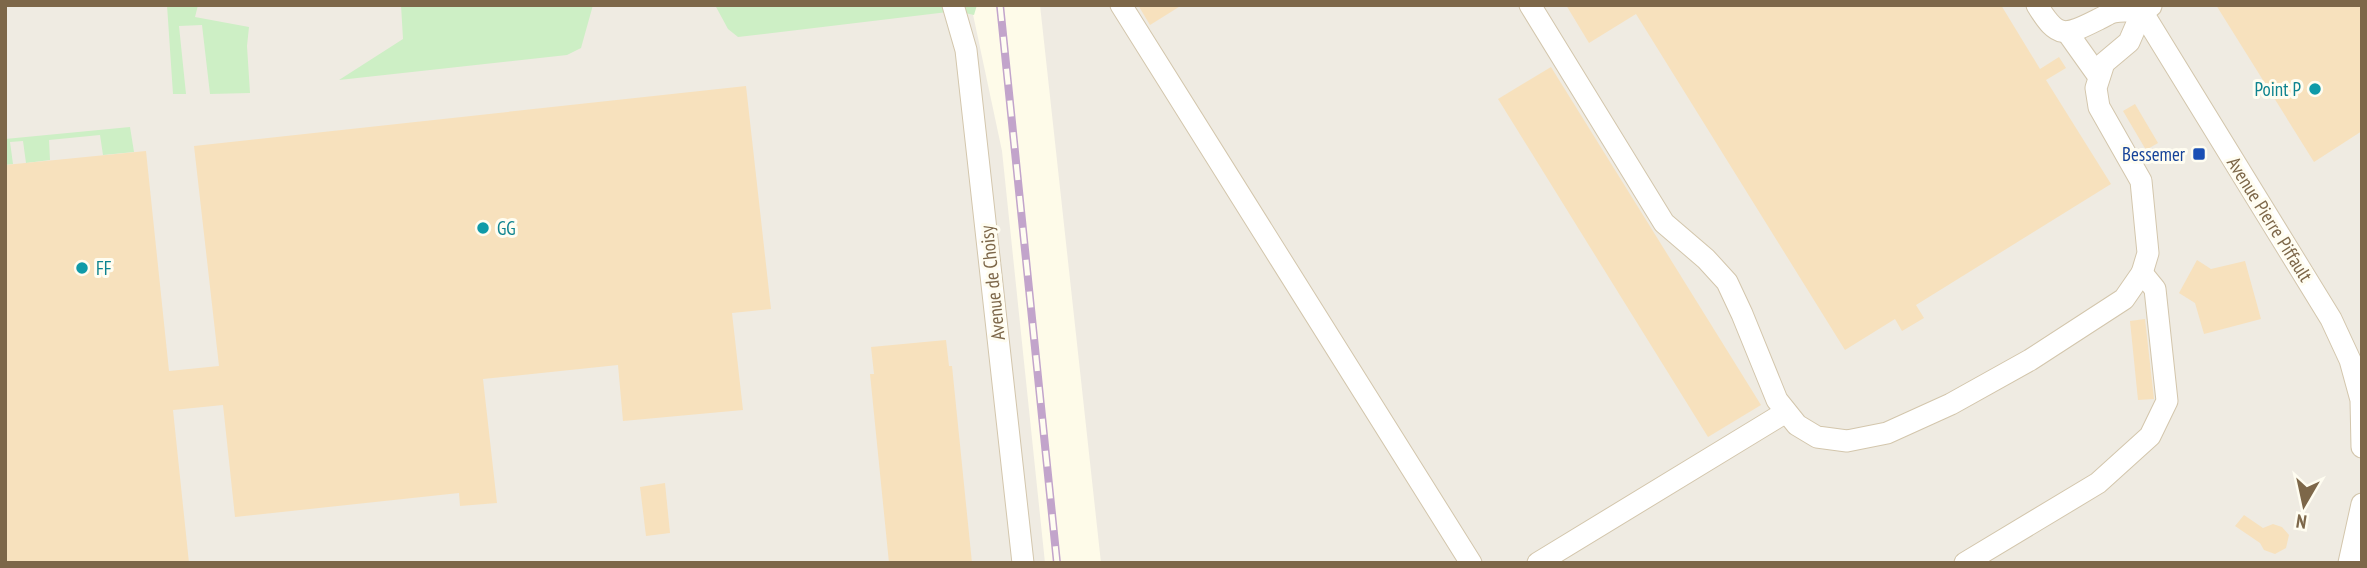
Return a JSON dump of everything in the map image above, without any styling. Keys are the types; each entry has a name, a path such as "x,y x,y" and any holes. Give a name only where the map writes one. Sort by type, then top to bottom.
{"street":[{"name":"Avenue de Choisy","path":"953,5 966,48 1023,563"},
{"path":"1121,5 1471,563"},
{"path":"1530,5 1664,223 1706,259 1727,282 1777,400 1797,425 1817,437 1846,441 1886,433 1951,404 2030,360 2124,299 2142,273 2148,253 2141,181 2099,107 2096,88 2104,63 2129,42 2145,7"},
{"path":"2037,5 2048,23 2055,29 2067,32 2114,12 2145,7"},
{"name":"Avenue Pierre Piffault","path":"2145,7 2332,319 2350,360 2362,400 2362,447"},
{"path":"2067,32 2099,76"},
{"path":"1965,563 2098,483 2150,436 2167,401 2155,289 2142,273"},
{"path":"1538,563 1786,412"},
{"path":"2349,563 2362,503"}],"shaded area":[{"path":"5,5 971,5 1002,151 1045,563 5,563"},
{"path":"1040,5 2362,5 2362,563 1101,563"}],"green space":[{"path":"167,5 198,5 195,17 249,27 247,46 250,93 210,94 202,25 179,26 186,94 173,94"},
{"path":"401,5 593,5 581,48 567,55 339,80 403,39"},
{"path":"715,5 977,5 974,15 956,11 738,37 728,29"},
{"path":"130,127 134,152 103,155 100,135 49,140 50,160 26,163 23,141 10,142 13,164 5,165 5,139"}],"building":[{"path":"1138,5 1182,5 1150,25"},
{"path":"1566,5 2001,5 2040,69 2059,57 2066,68 2046,80 2111,184 1916,305 1924,318 1902,331 1895,319 1845,350 1636,14 1589,43"},
{"name":"Point P","path":"2216,5 2362,5 2362,131 2314,162"},
{"path":"1551,67 1761,405 1708,437 1498,99"},
{"name":"GG","path":"746,86 771,309 732,313 743,410 623,421 618,365 483,379 497,503 460,506 459,493 235,517 223,405 173,410 189,563 5,563 5,165 146,151 169,371 219,366 194,146"},
{"path":"2135,104 2158,143 2146,150 2123,111"},
{"path":"2197,260 2211,269 2245,261 2261,319 2204,334 2195,303 2179,293"},
{"path":"2145,319 2154,399 2138,400 2130,321"},
{"path":"946,340 949,366 952,366 972,563 889,563 870,374 874,374 871,347"},
{"path":"665,483 670,533 646,536 640,487"},
{"path":"2244,515 2263,528 2273,524 2282,527 2289,535 2286,548 2275,554 2264,550 2260,543 2235,526"}],"railway":[{"path":"1000,5 1057,563"}],"place":[{"name":"Point P","path":"2315,89"},
{"name":"Bessemer","path":"2199,154"},
{"name":"GG","path":"483,228"},
{"name":"FF","path":"82,268"}]}
